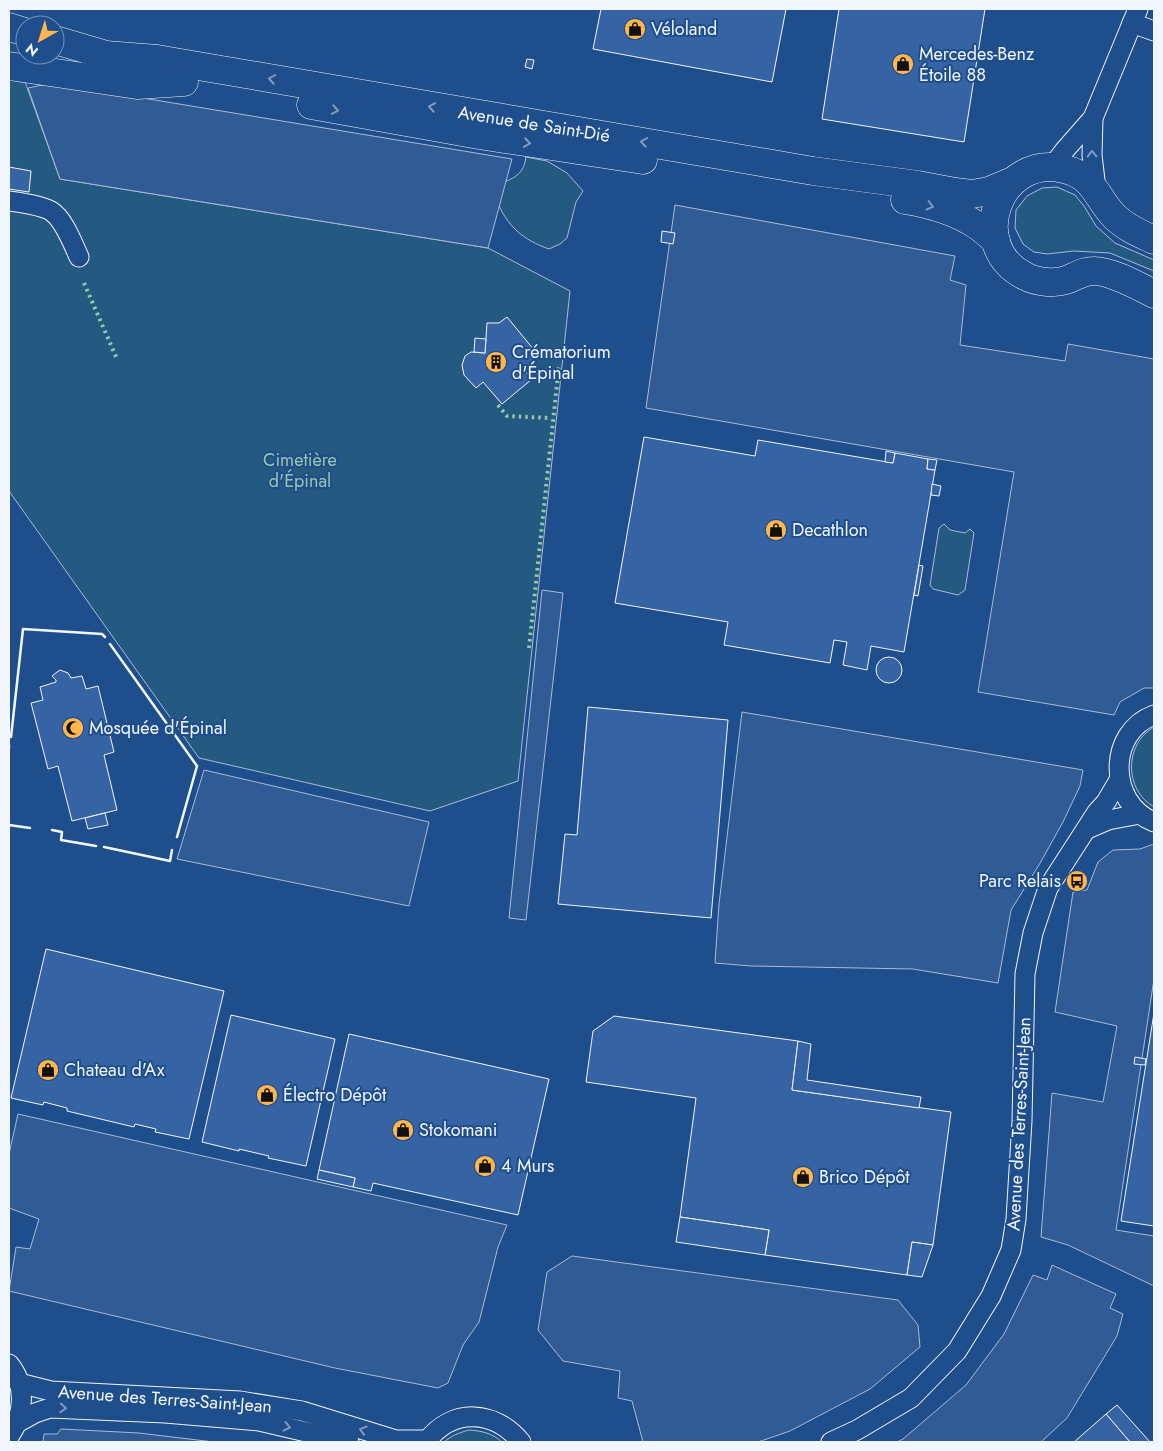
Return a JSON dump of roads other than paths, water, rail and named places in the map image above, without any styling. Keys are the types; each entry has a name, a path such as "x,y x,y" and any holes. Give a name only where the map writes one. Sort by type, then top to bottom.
{"main road":[{"name":"Avenue de Saint-Dié","path":"65,43 106,55 157,59 785,166 955,192 972,194 989,192 1031,171 1052,167"},
{"name":"Avenue de Saint-Dié","path":"65,59 479,135 914,202 939,208 960,217 978,226 996,242"},
{"path":"9,66 137,85 184,82"},
{"path":"1052,167 1065,169 1088,181 1096,189 1105,205 1116,218 1136,232 1154,240"},
{"path":"1013,181 998,202 993,226 996,242 1003,257 1009,264 1024,276 1050,282 1067,280 1084,272 1097,271 1112,275 1154,294"}],"street":[{"path":"1052,167 1064,150 1093,118 1135,16 1154,31"},
{"path":"1093,118 1092,155 1096,189"},
{"path":"9,201 51,211 62,223 79,257"},
{"path":"1147,818 1127,799 1119,780 1118,764 1122,748 1132,731 1147,717 1154,715"},
{"name":"Avenue des Terres-Saint-Jean","path":"831,1442 857,1430 911,1398 957,1351 991,1296 1011,1250 1016,1220 1022,1121 1025,974 1033,933 1048,888 1119,780"},
{"path":"1087,830 1108,820 1147,818"},
{"path":"9,1364 19,1383 22,1396 21,1410 13,1430"},
{"name":"Avenue des Terres-Saint-Jean","path":"19,1383 52,1391 240,1401 302,1411 396,1440 427,1441"},
{"name":"Avenue des Terres-Saint-Jean","path":"13,1430 35,1413 50,1408 259,1421 349,1442"},
{"path":"427,1441 438,1429 452,1421 467,1417 499,1422 521,1442"}],"place":[{"name":"Véloland","path":"635,29"},
{"name":"Mercedes-Benz Étoile 88","path":"903,64"},
{"name":"Crématorium d'Épinal","path":"496,362"},
{"name":"Decathlon","path":"776,530"},
{"name":"Mosquée d'Épinal","path":"73,728"},
{"name":"Parc Relais","path":"1077,881"},
{"name":"Chateau d'Ax","path":"48,1070"},
{"name":"Électro Dépôt","path":"267,1095"},
{"name":"Stokomani","path":"403,1130"},
{"name":"4 Murs","path":"485,1166"},
{"name":"Brico Dépôt","path":"803,1177"}],"park label":[{"name":"Cimetière d'Épinal","path":"300,470"}]}
